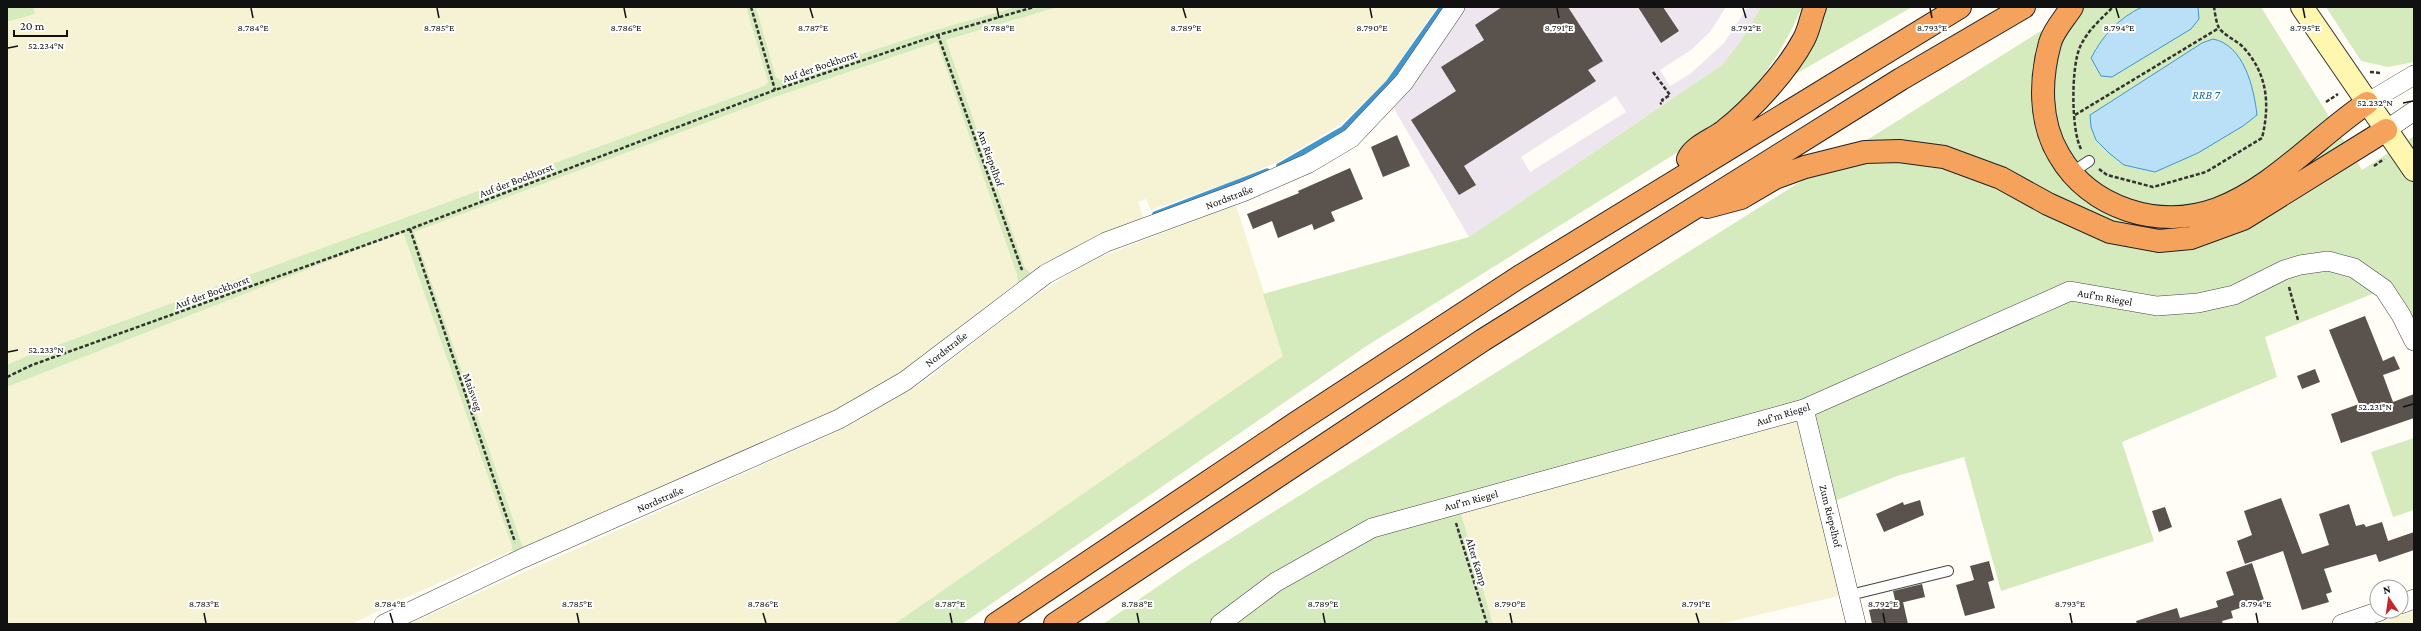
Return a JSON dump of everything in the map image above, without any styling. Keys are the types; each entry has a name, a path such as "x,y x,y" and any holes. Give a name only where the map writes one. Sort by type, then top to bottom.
{"highway":[{"path":"1680,177 1691,153 1724,131 1754,105 1772,84 1804,39 1815,7"},
{"path":"996,624 1381,367 1519,277 1680,177 1960,7"},
{"path":"1054,624 1483,340 1685,213 2024,7"},
{"path":"2072,7 2050,42 2044,70 2042,95 2047,124 2055,146 2071,173 2090,190 2124,210 2152,217 2183,217 2216,209 2256,188 2309,150 2340,121 2367,103"},
{"path":"1685,213 1741,198 1775,178 1805,167 1865,152 1899,151 1944,156 2001,178 2048,204 2110,232 2159,241 2191,238 2243,219 2386,130"}],"main road":[{"path":"2302,7 2414,170"}],"street":[{"name":"Nordstraße","path":"384,624 521,560 840,419 905,381 1027,287 1069,260 1106,242 1245,191 1309,163 1351,138 1404,82 1455,7"},
{"path":"2367,103 2414,75"},
{"path":"2386,130 2414,111"},
{"name":"Auf'm Riegel","path":"1220,624 1276,582 1372,528 1804,409 2070,291 2157,306 2198,303 2234,295 2284,270 2328,261 2354,268 2384,289 2401,315 2414,341"},
{"name":"Zum Riepelhof","path":"1804,409 1856,624"},
{"path":"2342,624 2369,615"}],"lane":[{"path":"2071,173 2089,160"},
{"path":"1850,595 1948,571"}],"path":[{"path":"751,7 775,90"},
{"name":"Auf der Bockhorst","path":"7,377 32,365 410,229 775,90 938,35 1034,7"},
{"path":"2113,7 2092,27 2080,47 2075,68 2074,115 2078,141 2089,160 2107,175 2153,187 2206,172 2262,138 2267,116 2267,95 2258,69 2243,47 2219,28 2214,7"},
{"path":"2074,115 2219,28"},
{"name":"Am Riepelhof","path":"938,35 1027,287"},
{"path":"1654,72 1670,95 1662,100 1663,102 1660,104"},
{"name":"Maisweg","path":"410,229 521,560"},
{"path":"2284,270 2298,320"},
{"name":"Alter Kamp","path":"1451,506 1487,624"}],"shaded area":[{"path":"33,7 746,7 768,82 764,86 25,357 7,365 7,22 35,14"},
{"path":"756,7 1016,7 935,30 781,80 776,77"},
{"path":"1058,7 1437,7 1386,81 1340,125 1278,162 1228,183 1151,210 1146,199 1138,202 1144,219 1033,275 1025,268 946,40"},
{"path":"1464,7 1726,7 1710,32 1691,50 1660,70 1670,86 1690,74 1724,43 1748,7 1761,7 1740,42 1722,65 1469,237 1393,107","holes":["1616,96 1626,112 1530,172 1521,157"]},
{"path":"937,42 1017,275 1018,285 892,379 835,412 525,548 522,545 414,232 778,96"},
{"path":"1236,205 1284,356 894,624 409,624 845,428 926,380 1023,304 1075,270 1105,255"},
{"path":"403,232 512,546 511,551 396,602 352,624 7,624 7,387"},
{"path":"1794,420 1798,423 1843,595 1720,624 1493,624 1460,510"},
{"path":"2414,611 2414,624 2374,624 2389,619 2409,619 2409,613"}],"green space":[{"path":"7,7 33,7 35,14 7,22"},
{"path":"746,7 756,7 776,77 781,80 935,30 1016,7 1058,7 946,40 1025,268 1033,275 1018,285 1017,275 937,42 778,96 414,232 522,545 528,550 511,551 512,546 403,232 7,387 7,365 25,357 764,86 768,82"},
{"path":"1761,7 1802,7 1781,49 1753,88 1728,115 1694,142 1368,345 962,624 894,624 1283,356 1263,294 1469,237 1722,65 1740,42"},
{"path":"1824,7 1912,7 1787,79"},
{"path":"2079,7 2142,7 2126,16 2112,28 2106,34 2091,57 2199,10 2198,7 2261,7 2362,170 2414,136 2414,354 2391,312 2377,292 2265,337 2277,377 2122,442 2154,541 2001,591 1964,457 1897,476 1832,502 1798,423 1794,420 1460,510 1493,624 1103,624 1192,563","holes":["2213,39 2109,153 2096,140 2091,127 2108,103 2202,43"]},
{"path":"2326,7 2414,7 2414,62 2388,67 2361,61"},
{"path":"2414,438 2414,510 2393,517 2371,452"}],"water":[{"path":"2142,7 2198,7 2199,19 2191,29 2112,77 2101,76 2091,58 2112,28 2126,16"},
{"name":"RRB 7","path":"2213,39 2224,43 2233,50 2246,69 2256,104 2257,115 2243,126 2198,153 2155,172 2124,165 2096,140 2091,127 2090,115 2202,43"}],"building":[{"path":"1502,7 1568,7 1603,61 1588,70 1596,81 1464,166 1476,185 1459,195 1411,120 1456,91 1441,67 1484,40 1475,25"},
{"path":"1638,7 1663,7 1679,31 1661,43"},
{"path":"1397,135 1410,166 1383,177 1371,147"},
{"path":"1350,168 1363,199 1331,212 1335,221 1314,230 1312,224 1278,238 1272,221 1253,229 1247,214 1299,193 1298,191"},
{"path":"2365,316 2383,361 2394,356 2400,369 2383,375 2393,402 2414,394 2414,418 2341,443 2331,414 2359,404 2329,330"},
{"path":"2315,369 2320,382 2302,389 2297,376"},
{"path":"2281,498 2302,554 2329,545 2319,514 2349,504 2356,526 2364,524 2366,527 2382,522 2388,541 2414,532 2414,550 2379,562 2376,554 2324,569 2332,592 2326,594 2329,602 2302,610 2283,551 2245,564 2237,541 2252,535 2244,511"},
{"path":"1920,500 1924,515 1884,532 1876,514 1903,502 1904,505"},
{"path":"2165,507 2172,527 2159,532 2152,511"},
{"path":"1989,561 1994,580 1988,582 1995,608 1965,616 1956,585 1974,580 1970,566"},
{"path":"2252,563 2264,600 2231,611 2233,618 2222,621 2223,624 2137,624 2136,621 2177,608 2180,618 2218,607 2216,601 2234,595 2226,572"},
{"path":"1922,584 1925,597 1896,604 1893,591"},
{"path":"1903,602 1908,624 1872,624 1869,610"}],"waterway":[{"path":"1279,166 1343,129 1388,83 1442,7"},
{"path":"1155,214 1267,171"}]}
